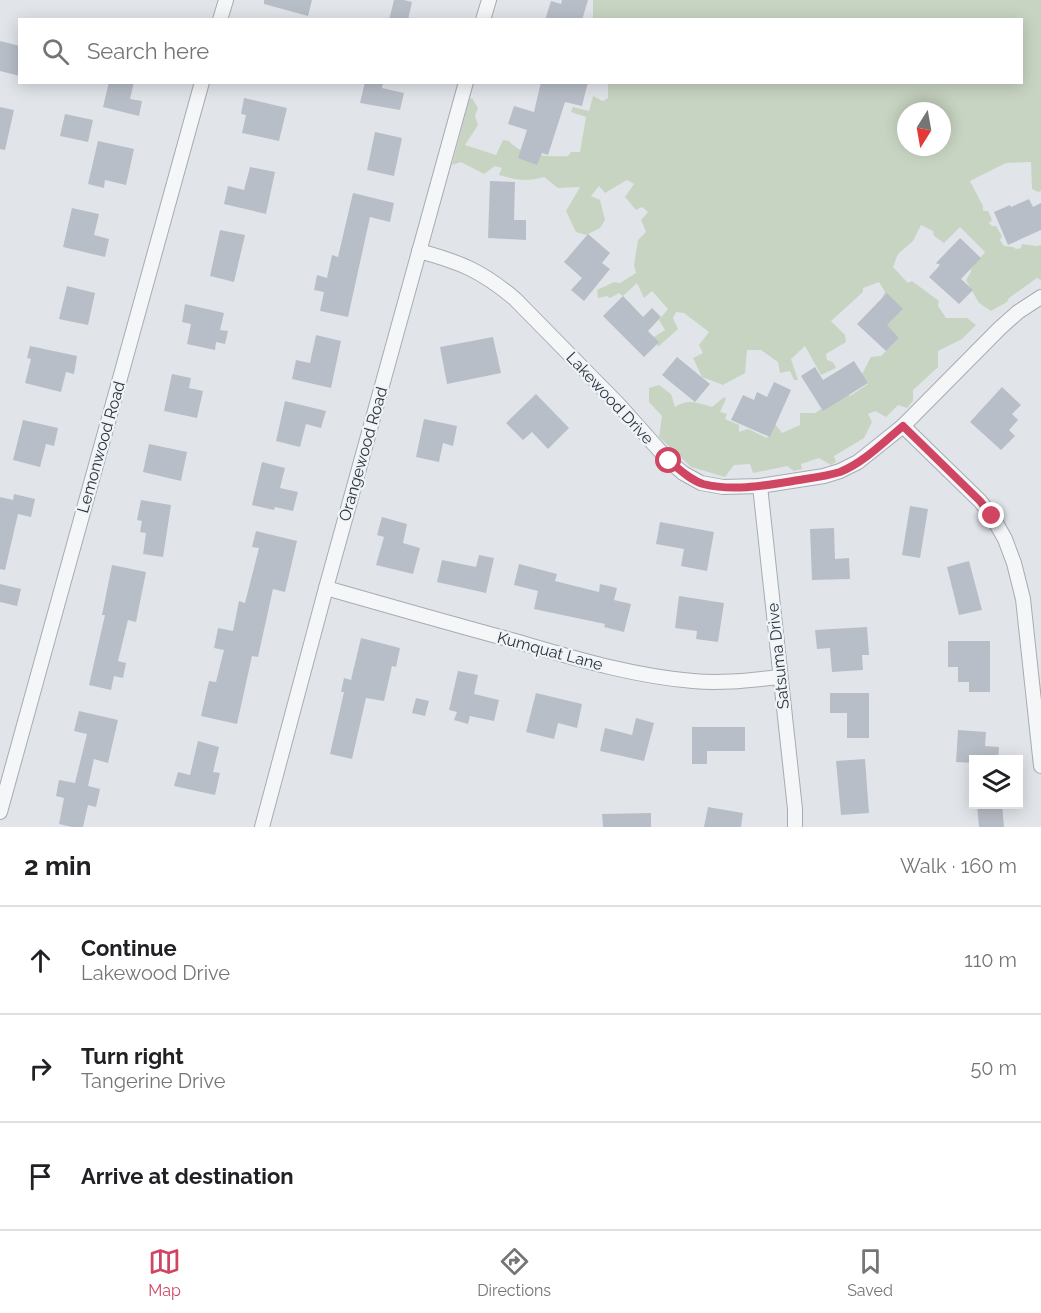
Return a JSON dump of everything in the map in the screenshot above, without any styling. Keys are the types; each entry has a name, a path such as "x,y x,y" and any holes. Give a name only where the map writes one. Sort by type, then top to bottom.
{"street":[{"path":"221,18 226,0"},
{"path":"484,18 489,0"},
{"name":"Lemonwood Road","path":"0,812 201,84"},
{"name":"Orangewood Road","path":"262,827 465,84"},
{"name":"Lakewood Drive","path":"420,251 473,269 499,285 619,405 669,461 683,473 701,483 723,487 760,486 824,476 858,462 903,426 1000,328 1018,312 1041,297"},
{"path":"903,426 980,501 1005,539 1023,599 1041,766"},
{"name":"Satsuma Drive","path":"760,486 795,809 795,827"},
{"name":"Kumquat Lane","path":"326,588 557,653 641,674 695,681 728,682 780,677"}],"green space":[{"path":"593,0 1041,0 1041,191 1032,189 1031,162 1006,163 970,181 983,206 983,211 988,211 992,220 989,223 996,226 1002,236 1000,240 1004,246 1016,249 1021,248 1022,244 1041,245 1041,280 1037,278 1009,298 1007,302 991,311 979,303 966,280 971,269 985,252 960,227 944,243 934,236 933,231 921,225 913,241 898,254 893,267 908,283 912,281 939,301 938,306 946,318 967,318 976,325 962,339 938,351 938,367 913,390 913,401 907,408 898,405 886,417 875,411 868,414 872,422 864,438 834,456 836,462 831,465 819,458 801,464 802,469 794,471 787,466 753,473 750,464 734,465 725,477 691,467 659,437 662,416 649,402 649,388 659,385 671,394 675,407 689,402 712,407 724,397 726,399 720,412 727,414 725,419 739,425 739,432 748,429 767,438 775,424 782,433 800,425 800,413 815,413 846,393 850,396 868,384 862,374 871,357 881,356 899,338 885,325 879,303 885,292 879,282 863,288 863,292 831,321 845,335 846,342 826,354 827,360 833,362 836,368 821,375 805,346 791,359 798,380 794,380 790,371 780,373 778,362 761,350 747,350 745,373 723,385 702,377 693,358 703,353 699,345 709,332 684,313 676,312 673,318 678,329 658,347 654,337 665,330 659,320 668,309 652,291 644,298 637,283 623,296 619,293 610,298 607,296 598,298 597,290 614,282 620,283 636,273 634,265 638,240 646,232 641,220 648,212 642,207 636,210 625,197 634,184 627,180 605,193 599,186 591,196 600,200 605,220 600,228 586,235 576,232 566,211 580,187 558,188 544,177 527,180 505,177 499,175 502,168 495,166 484,174 461,162 452,165 469,100 472,98 478,108 475,116 478,125 465,145 496,155 503,140 509,141 528,153 544,156 568,156 571,152 580,152 586,117 571,112 573,107 589,111 593,96 603,101 608,98 608,84 1023,84 1023,18 593,18"}],"building":[{"path":"264,0 312,0 308,16 264,4"},
{"path":"394,0 412,2 408,18 390,18"},
{"path":"562,0 588,0 583,18 546,18 551,1 561,4"},
{"path":"0,41 18,46 18,76 0,71"},
{"path":"109,84 134,84 130,99 142,101 139,116 103,107"},
{"path":"365,84 383,84 382,88 404,93 400,110 360,103"},
{"path":"541,84 588,84 582,106 565,102 548,155 542,153 537,165 518,158 527,130 508,124 514,106 534,112"},
{"path":"244,98 287,108 279,141 242,133 246,115 241,114"},
{"path":"0,107 14,110 5,150 0,149"},
{"path":"65,114 93,120 88,142 60,136"},
{"path":"375,132 402,138 394,176 367,170"},
{"path":"98,141 134,149 126,185 105,180 104,188 88,184"},
{"path":"250,167 275,172 266,214 224,204 228,186 244,190"},
{"path":"490,181 515,182 514,220 526,220 526,240 488,238"},
{"path":"353,193 394,203 390,222 370,217 348,317 320,311 324,292 314,290 317,275 327,278 332,255 338,257"},
{"path":"1029,199 1033,207 1041,203 1041,230 1008,245 994,212"},
{"path":"72,208 99,214 94,235 109,239 105,257 63,247"},
{"path":"220,230 245,235 234,282 210,276"},
{"path":"588,234 610,253 602,263 610,269 584,301 571,290 582,278 564,262"},
{"path":"960,238 981,258 961,279 973,290 959,304 929,277 940,265 936,263"},
{"path":"67,286 95,293 88,325 59,319"},
{"path":"887,293 903,309 887,325 899,338 886,351 857,324"},
{"path":"623,296 643,317 652,308 661,317 648,331 659,342 644,357 603,316"},
{"path":"185,304 224,313 220,330 228,331 225,344 216,342 215,350 187,344 191,324 182,322"},
{"path":"316,335 341,341 331,388 292,379 296,360 310,363"},
{"path":"493,337 501,373 447,384 440,347"},
{"path":"30,346 77,356 74,374 66,372 61,392 25,383 31,359 27,358"},
{"path":"677,357 710,384 695,402 662,375"},
{"path":"854,361 868,383 823,411 801,376 815,367 823,380"},
{"path":"172,374 191,378 189,388 203,391 197,418 164,411"},
{"path":"774,382 791,390 770,437 731,420 743,395 754,400 757,392 767,397"},
{"path":"1002,387 1021,405 1012,414 1018,420 1009,430 1015,436 1001,450 970,422"},
{"path":"536,394 569,428 548,449 532,432 523,440 506,423"},
{"path":"285,401 326,411 321,428 306,424 300,447 276,441"},
{"path":"424,419 457,426 453,446 443,443 439,462 416,457"},
{"path":"23,420 58,428 54,446 46,444 40,467 13,460"},
{"path":"149,444 187,452 181,481 143,472"},
{"path":"262,462 285,468 280,488 298,492 293,511 252,505"},
{"path":"14,494 35,499 31,517 18,514 5,570 0,569 0,497 13,500"},
{"path":"141,500 171,505 163,557 143,554 146,533 140,532 142,521 137,520"},
{"path":"910,506 928,509 920,558 902,555"},
{"path":"382,517 407,524 403,543 420,548 413,574 376,565 384,537 377,535"},
{"path":"660,522 714,532 707,571 681,566 684,549 656,544"},
{"path":"834,528 835,559 849,558 850,579 812,580 810,529"},
{"path":"256,531 297,541 285,592 273,589 258,657 252,656 237,724 201,716 209,681 216,682 224,650 214,648 218,628 233,631 239,601 245,603 259,548 252,547"},
{"path":"479,555 494,558 486,593 437,582 442,560 476,567"},
{"path":"969,561 982,610 959,615 947,567"},
{"path":"519,564 557,574 555,581 599,592 600,584 617,588 614,600 631,604 624,632 604,627 605,624 534,609 538,591 514,585"},
{"path":"112,565 146,572 136,622 128,620 118,661 126,663 123,678 114,676 111,690 89,685 105,615 102,615"},
{"path":"0,584 21,589 17,606 0,602"},
{"path":"679,596 724,603 718,642 696,639 697,631 675,628"},
{"path":"867,627 869,655 862,655 863,670 832,672 830,648 817,649 815,630"},
{"path":"361,638 400,648 396,667 392,666 384,701 366,698 352,759 330,754 344,692 341,692 344,678 351,680"},
{"path":"948,641 990,641 990,692 969,692 969,682 958,682 958,667 948,667"},
{"path":"458,671 478,675 474,694 499,700 494,721 470,716 468,724 454,720 457,712 449,710"},
{"path":"536,693 582,704 577,728 558,723 554,739 526,732"},
{"path":"830,693 869,693 869,738 847,738 847,713 830,713"},
{"path":"416,698 429,701 425,716 412,713"},
{"path":"79,711 118,720 108,763 94,759 88,786 100,789 96,807 88,805 83,827 72,827 59,824 64,798 56,796 59,780 75,783 87,734 74,731"},
{"path":"636,718 654,723 644,761 600,751 605,728 632,735"},
{"path":"692,727 745,727 745,751 707,751 707,764 692,764"},
{"path":"958,730 986,732 985,746 999,747 998,755 969,755 969,763 956,762"},
{"path":"198,741 219,747 213,772 220,773 215,795 174,786 178,772 190,775"},
{"path":"865,759 869,813 841,815 836,761"},
{"path":"708,807 743,813 741,827 704,827"},
{"path":"977,809 1002,809 1004,827 979,827"},
{"path":"651,813 651,827 603,827 602,814"}],"route":[{"path":"669,461 683,473 701,483 723,487 760,486 824,476 840,471 858,462 903,426 980,501 992,516"}]}
